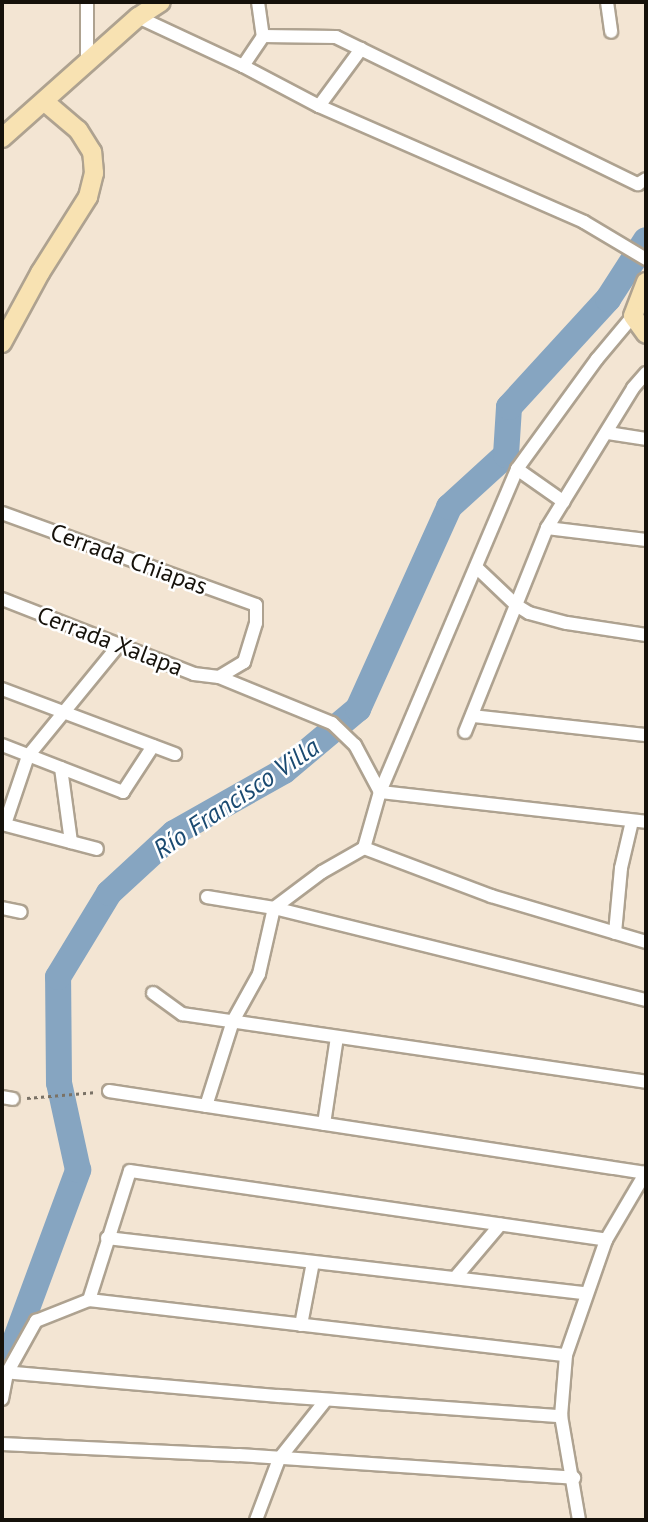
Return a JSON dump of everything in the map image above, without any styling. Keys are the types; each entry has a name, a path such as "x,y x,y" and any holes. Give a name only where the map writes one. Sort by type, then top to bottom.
{"main road":[{"path":"2,138 138,17 161,2"},
{"path":"2,343 40,273 88,197 94,173 92,152 78,130 45,102"},
{"path":"646,282 633,316 646,334"}],"street":[{"path":"87,2 87,63"},
{"path":"243,66 263,36 258,2"},
{"path":"607,2 611,32"},
{"path":"138,17 243,66 319,106 584,222 646,259"},
{"path":"263,36 336,37 638,184 646,179"},
{"path":"319,106 361,49"},
{"path":"206,1105 233,1021 259,974 274,908 322,872 364,848 380,792 517,469 597,359 633,316"},
{"path":"465,732 547,528 608,433 633,388 646,373"},
{"path":"608,433 646,439"},
{"path":"517,469 564,502"},
{"name":"Cerrada Chiapas","path":"2,513 256,605 256,623 244,662 219,677"},
{"path":"547,528 646,540"},
{"path":"476,567 516,605 529,613 567,623 646,635"},
{"name":"Cerrada Xalapa","path":"2,599 194,674 219,677 332,723 355,745 380,792"},
{"path":"97,849 3,824 28,755 66,713 119,645"},
{"path":"2,689 175,754"},
{"path":"473,716 646,735"},
{"path":"2,746 123,792 153,746"},
{"path":"61,768 71,842"},
{"path":"380,792 646,822"},
{"path":"615,933 621,868 632,821"},
{"path":"364,848 491,896 646,942"},
{"path":"207,897 274,908 646,1000"},
{"path":"2,908 21,912"},
{"path":"153,993 182,1014 646,1082"},
{"path":"324,1124 337,1037"},
{"path":"109,1091 646,1173 606,1240 585,1293 566,1356 561,1416 574,1478 579,1520"},
{"path":"89,1300 130,1171 606,1240"},
{"path":"455,1278 500,1225"},
{"path":"107,1238 585,1293"},
{"path":"301,1325 313,1262"},
{"path":"2,1399 5,1372 36,1321 89,1300 566,1356"},
{"path":"5,1372 326,1400 561,1416"},
{"path":"256,1520 279,1459 326,1400"},
{"path":"2,1444 574,1478"}],"path":[{"path":"7,1098 109,1091"}],"waterway":[{"name":"Río Francisco Villa","path":"2,1376 78,1170 59,1083 58,977 109,893 174,833 284,771 358,709 449,507 506,455 509,407 608,299 646,240"}]}
